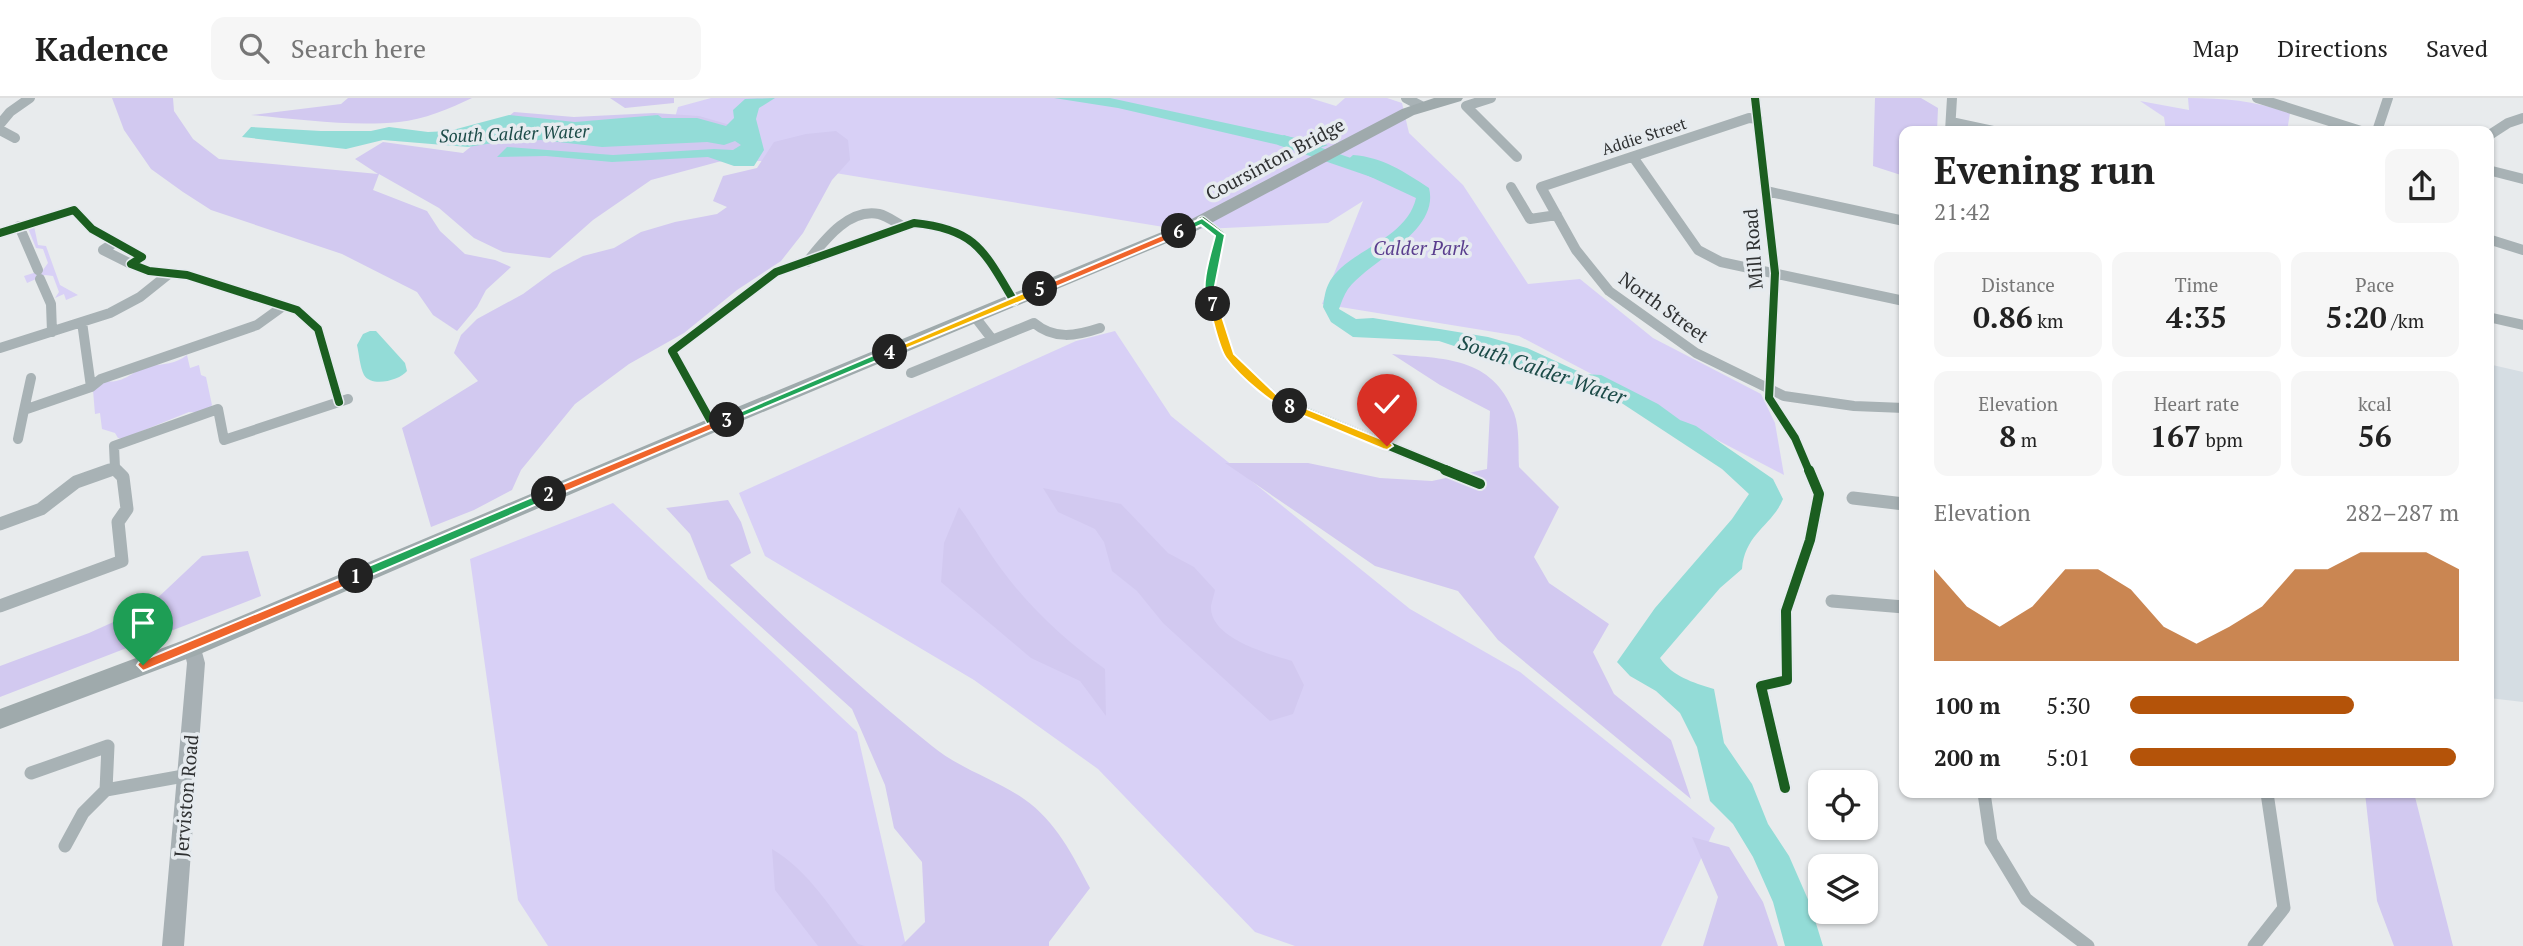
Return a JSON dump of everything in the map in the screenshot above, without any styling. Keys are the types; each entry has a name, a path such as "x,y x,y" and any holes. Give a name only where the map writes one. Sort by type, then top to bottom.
{"main road":[{"name":"Coursinton Bridge","path":"0,719 192,647 1202,221 1368,134 1413,102 1455,98"},
{"name":"Jerviston Road","path":"173,946 189,775 196,663 192,647"}],"street":[{"path":"0,114 30,98"},
{"path":"1491,98 1466,106 1517,157"},
{"name":"Mill Road","path":"1755,98 1775,273 1770,394"},
{"path":"1950,126 1952,98"},
{"path":"2258,98 2345,126"},
{"path":"2379,126 2388,98"},
{"path":"0,124 16,107"},
{"name":"Addie Street","path":"1541,187 1749,118 1758,118"},
{"path":"2494,132 2508,122 2522,120"},
{"path":"0,130 15,138 0,137"},
{"path":"1633,157 1702,253 1716,260 1899,300"},
{"path":"2494,172 2523,179"},
{"path":"1511,187 1530,219 1557,215"},
{"name":"North Street","path":"1541,187 1576,250 1609,291 1696,353 1770,394 1854,406 1899,408"},
{"path":"1766,191 1899,220"},
{"path":"0,233 74,210 92,229 142,257 131,264 149,271 187,275 297,310 318,329 343,401 224,440 218,409 114,446 115,468 123,477 127,509 118,522 122,561 0,606"},
{"path":"807,262 834,230 853,218 877,214 904,227"},
{"path":"1202,221 1220,235 1209,291 1229,355 1258,383 1277,400 1480,484"},
{"path":"713,425 672,351 776,272 914,223 929,224 954,230 977,243 1014,301"},
{"path":"19,226 51,304 52,332"},
{"path":"2494,241 2523,250"},
{"path":"0,348 125,305 170,273"},
{"path":"24,410 91,387 101,379 257,325 282,307"},
{"path":"975,317 992,339"},
{"path":"2494,318 2523,325"},
{"path":"82,322 91,387"},
{"path":"911,373 1034,323 1044,331 1062,335 1079,335 1100,328"},
{"path":"18,439 31,378"},
{"path":"1770,394 1795,438 1819,495 1810,540 1786,611 1787,680 1761,686 1785,788"},
{"path":"0,524 41,509 76,482 115,468"},
{"path":"1853,498 1899,503"},
{"path":"1832,601 1899,607"},
{"path":"31,773 108,746 106,790"},
{"path":"65,846 83,813 106,790 189,775"},
{"path":"1985,798 1991,841 2026,899 2088,946"},
{"path":"2254,946 2284,908 2268,798"}],"shaded area":[{"path":"112,98 173,98 174,111 193,139 219,159 378,174 355,159 383,142 463,153 514,112 574,117 654,113 699,116 744,129 740,156 651,180 593,220 550,258 503,252 474,238 439,208 379,174 373,190 427,211 440,231 465,254 495,260 511,267 486,290 477,307 457,331 433,315 417,292 342,254 211,210 183,192 151,169 124,130"},
{"path":"348,98 472,98 427,116 399,122 344,123 251,115 341,104"},
{"path":"610,98 674,98 674,103 625,108"},
{"path":"1875,98 1921,98 1938,108 1937,126 1899,126 1899,174 1873,166"},
{"path":"836,131 848,140 850,160 832,180 803,233 781,261 737,290 684,333 629,364 575,404 521,470 512,490 474,510 431,527 402,428 478,381 454,353 461,335 477,319 583,256 614,248 641,232 717,214 727,207 713,201 723,176 757,168 774,142 806,134"},
{"path":"1392,354 1430,357 1464,364 1493,380 1505,394 1516,419 1519,467 1559,507 1534,557 1549,583 1609,624 1593,652 1614,694 1671,740 1691,799 1498,640 1458,591 1375,566 1225,463 1308,463 1380,478 1432,481 1487,469 1490,411 1440,385"},
{"path":"2494,365 2523,372 2523,702 2494,699"},
{"path":"1043,488 1121,504 1168,553 1194,567 1215,590 1211,606 1219,627 1242,643 1292,661 1304,685 1293,714 1270,721 1163,623 1137,591 1112,571 1104,542 1095,529 1058,512"},
{"path":"728,500 741,522 751,553 730,565 829,658 932,746 1024,799 1054,828 1090,888 1049,942 1049,946 901,946 925,922 922,862 894,828 885,785 852,709 708,579 690,534 666,508"},
{"path":"959,507 1025,598 1063,636 1105,669 1106,716 1080,681 1031,658 941,582 944,543"},
{"path":"248,551 261,596 0,697 0,666 89,633 149,606 202,556"},
{"path":"2366,798 2415,798 2453,946 2394,946 2377,901"},
{"path":"1692,837 1729,847 1763,902 1778,946 1703,946 1718,897"},
{"path":"772,849 797,868 858,944 865,946 818,946 775,890"}],"green space":[{"name":"Calder Park","path":"711,98 1310,98 1336,106 1345,98 1387,98 1402,103 1409,133 1463,185 1528,284 1580,279 1653,338 1761,394 1775,423 1784,475 1519,336 1322,304 1363,201 1328,223 1182,230 762,161 662,162 678,107"},
{"path":"2188,98 2240,101 2290,113 2288,126 2165,126 2164,117 2140,101 2189,110"},
{"path":"34,226 38,245 46,246 60,285 78,295 66,300 64,294 55,298 59,292 53,276 45,275 27,283 24,276 43,270 48,263 43,249 36,248 28,228"},
{"path":"1115,331 1171,416 1410,609 1520,672 1715,828 1661,946 1295,946 1255,932 1098,769 974,680 765,556 739,493 1076,341"},
{"path":"187,355 190,368 199,365 201,375 206,377 212,405 210,407 202,412 189,412 122,439 115,433 102,429 100,413 95,414 93,390 104,381 118,381 145,367 174,362"},
{"path":"613,503 857,732 906,946 548,946 518,900 470,559"}],"water":[{"name":"South Calder Water","path":"775,98 759,108 756,119 764,150 754,166 734,166 708,157 612,162 546,156 497,157 507,147 613,155 733,150 741,145 735,141 724,145 707,142 602,147 541,140 468,147 383,140 346,149 242,137 251,127 371,131 389,127 428,132 449,131 509,115 575,122 658,115 662,118 697,118 726,126 734,118 733,110 745,99"},
{"path":"1054,98 1110,98 1328,145 1309,152 1118,108"},
{"name":"South Calder Water","path":"1353,155 1383,162 1429,188 1430,204 1414,231 1348,289 1339,309 1356,319 1373,318 1488,337 1527,348 1584,374 1601,375 1658,404 1680,420 1696,426 1773,479 1783,499 1753,538 1744,557 1742,569 1720,588 1660,658 1677,674 1714,689 1724,743 1752,784 1768,824 1789,856 1808,899 1808,924 1816,924 1823,946 1785,946 1773,902 1753,857 1733,824 1710,801 1697,747 1680,713 1656,691 1630,676 1617,662 1655,608 1732,519 1749,494 1722,469 1617,400 1439,341 1353,337 1331,322 1323,307 1327,287 1336,273 1400,225 1410,213 1416,198 1343,164"},
{"path":"376,331 405,363 407,371 392,380 379,382 364,375 357,345 363,334"}],"waterway":[{"name":"South Calder Water","path":"1284,141 1374,172"}],"cycle path":[{"path":"1755,98 1775,273 1769,398 1795,438 1819,494 1810,540 1786,611 1787,680 1761,686 1785,788"},
{"path":"0,233 74,210 92,229 142,257 131,264 149,271 187,275 297,310 318,329 339,402"},
{"path":"1202,221 1220,235 1209,291 1229,355 1277,400 1480,484"},
{"path":"713,425 672,351 776,272 914,223 935,225 966,236 977,245 1014,301"}],"route":[{"path":"143,665 192,647 561,489 1202,221 1220,235 1209,291 1229,355 1277,400 1387,446"}]}
